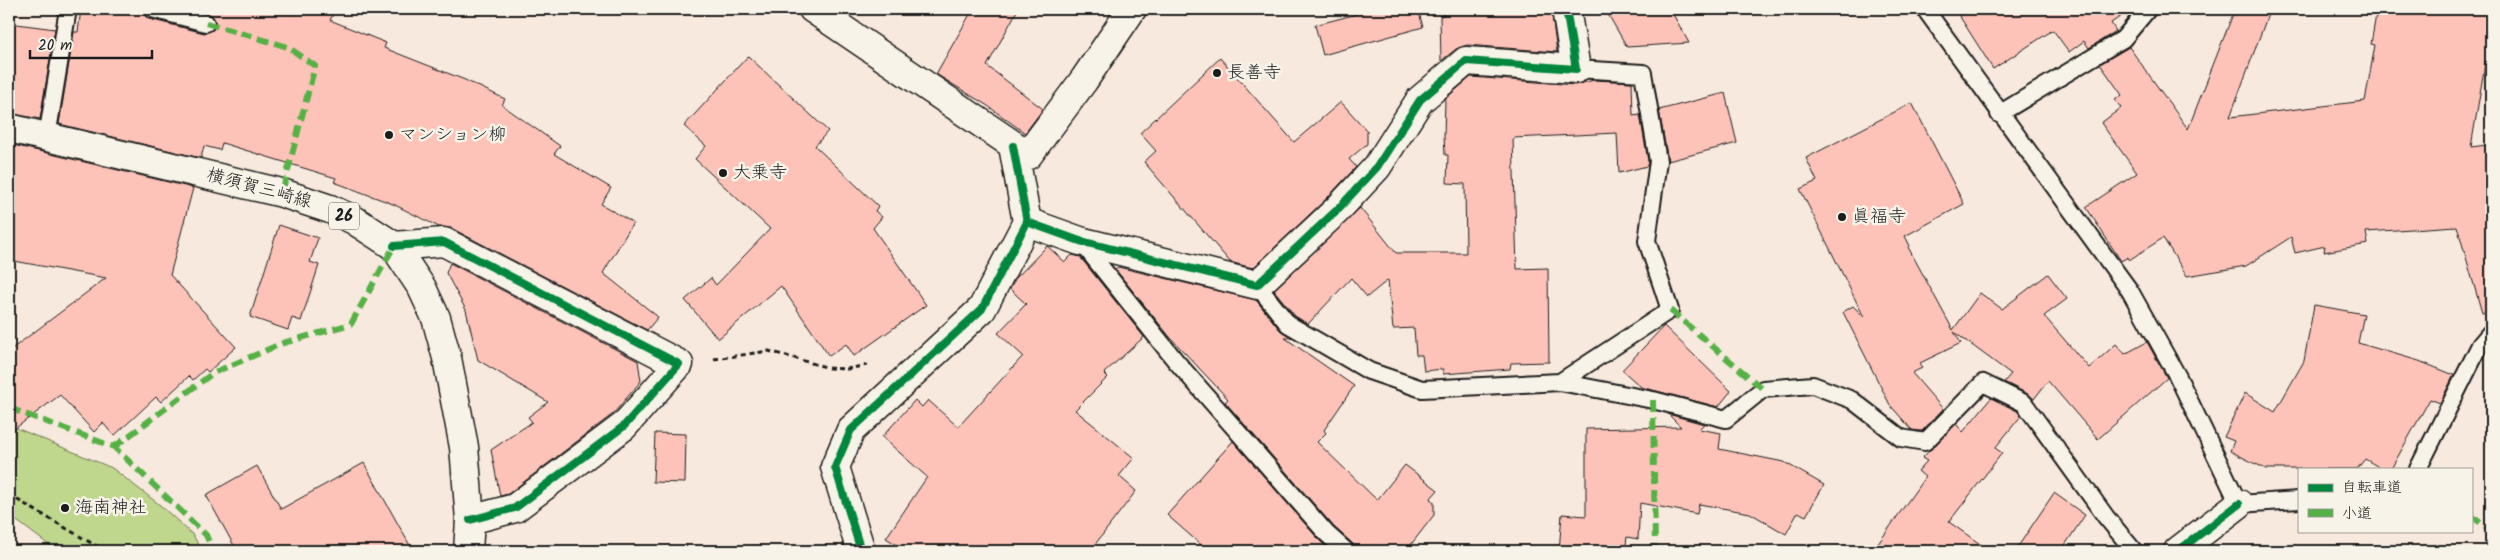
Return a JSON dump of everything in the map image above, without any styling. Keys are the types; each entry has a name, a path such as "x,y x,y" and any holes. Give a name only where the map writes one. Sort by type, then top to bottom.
{"street":[{"path":"813,9 1028,155 1084,80 1132,9"},
{"path":"1027,222 1080,241 1257,285 1338,210 1376,167 1420,100 1466,61 1576,69 1566,9"},
{"name":"横須賀三崎線","path":"9,128 282,193 330,209 354,220 394,246 422,288 436,318 459,419 470,520 468,551"},
{"path":"861,551 835,467 852,430 982,309 1027,222 1013,146"},
{"path":"394,246 444,242 679,364 624,426 515,508 470,520"},
{"path":"2178,551 2239,504"}],"lane":[{"path":"47,137 68,9"},
{"path":"152,9 206,23"},
{"path":"1925,9 2130,291 2178,377 2239,504 2298,500"},
{"path":"2000,114 2123,39 2148,9"},
{"path":"1560,382 1670,310 1647,241 1658,161 1644,73 1576,69"},
{"path":"1080,241 1175,360 1327,534 1346,551"},
{"path":"1257,285 1288,324 1368,372 1422,390 1560,382 1653,400 1726,419 1763,389 1812,385 1852,400 1901,438 1925,442 1983,383 2024,403 2106,517 2134,551"},
{"path":"2418,468 2480,345 2491,332"}],"path":[{"path":"679,364 769,351 829,368 847,369 872,363"},
{"path":"9,495 105,551"}],"green space":[{"name":"海南神社","path":"9,425 112,468 160,505 193,535 202,551 57,551 9,515"}],"building":[{"path":"81,9 142,9 145,16 149,19 204,33 213,30 215,20 209,14 191,9 336,9 330,20 386,43 384,48 465,80 505,99 502,105 560,146 554,154 611,188 601,204 633,223 603,273 658,317 647,330 451,228 439,227 393,204 334,182 336,178 222,143 220,150 204,146 201,158 59,124 74,32 78,32"},
{"path":"973,9 1018,9 987,66 1043,109 1025,133 988,106 936,74"},
{"path":"1376,9 1418,9 1423,27 1323,55 1315,25"},
{"path":"1450,9 1551,9 1557,52 1467,45 1456,49 1441,61 1440,17"},
{"path":"1605,9 1670,9 1689,43 1627,47"},
{"path":"1955,9 2132,9 2111,23 2116,31 2089,48 2084,41 2069,52 2053,30 1993,69"},
{"path":"2235,9 2270,9 2230,117 2365,101 2375,45 2371,44 2377,9 2491,9 2491,28 2471,147 2487,145 2491,166 2491,312 2482,313 2457,226 2366,232 2368,244 2324,252 2325,246 2295,253 2291,237 2246,266 2187,276 2163,238 2129,260 2128,257 2121,261 2086,207 2137,173 2101,123 2121,108 2115,100 2122,95 2100,64 2129,47 2188,129"},
{"path":"9,23 55,29 40,119 9,113"},
{"path":"748,56 828,131 815,146 878,206 875,211 882,217 873,228 926,305 854,356 846,344 829,356 781,286 718,339 685,300 711,278 716,285 770,229 695,159 706,146 684,126"},
{"path":"1220,58 1294,142 1341,102 1367,131 1367,144 1349,159 1356,167 1327,198 1253,268 1230,262 1144,162 1156,151 1140,133"},
{"path":"1471,77 1575,85 1594,80 1632,82 1633,116 1640,115 1648,161 1647,166 1619,173 1617,133 1513,138 1517,269 1548,268 1549,362 1511,363 1510,369 1443,374 1443,369 1424,371 1422,355 1416,355 1414,328 1393,329 1388,280 1367,297 1351,278 1308,324 1295,316 1274,290 1360,208 1396,253 1466,253 1465,184 1447,183 1448,155 1445,155 1444,137 1445,99"},
{"path":"1725,93 1737,143 1668,161 1659,110"},
{"path":"1912,103 1964,204 1905,236 1910,246 1908,247 1953,330 1980,293 2002,309 2048,274 2067,299 2044,316 2089,368 2116,344 2125,354 2147,342 2167,378 2098,439 2048,381 2034,399 2004,382 2011,374 1954,332 1961,343 1920,363 1922,368 1912,373 1943,409 1922,431 1912,430 1890,405 1843,312 1853,306 1864,317 1800,189 1817,181 1806,158"},
{"path":"9,144 193,188 170,275 236,347 208,372 205,369 193,380 189,376 161,402 156,397 114,436 103,423 94,432 60,395 9,433 9,351 106,278 9,260"},
{"path":"279,225 318,238 310,262 319,265 301,321 292,318 288,330 250,317"},
{"path":"1047,246 1065,262 1072,255 1080,257 1144,337 1104,373 1108,377 1075,410 1134,458 1119,476 1136,491 1090,551 907,551 886,538 927,477 882,437 915,400 922,407 928,400 958,427 1023,356 998,333 1026,304 1010,289 1015,279"},
{"path":"450,263 638,361 641,381 613,414 508,494 500,496 491,450 532,422 528,417 548,402 478,360 466,310 446,273"},
{"path":"1118,267 1256,300 1280,330 1292,338 1285,338 1354,386 1324,430 1326,433 1317,442 1377,500 1405,465 1438,490 1430,499 1434,502 1434,515 1406,551 1356,551 1353,544 1334,527 1225,402 1228,399 1170,337 1115,269"},
{"path":"2314,305 2364,314 2358,343 2419,361 2454,375 2440,403 2430,399 2392,468 2380,468 2365,459 2358,468 2266,469 2230,451 2234,441 2224,437 2245,393 2275,412 2304,361"},
{"path":"1664,326 1731,391 1718,407 1641,387 1622,370"},
{"path":"1991,398 2017,411 2021,416 1995,448 2002,453 1949,522 1990,551 1873,551 1925,477 1918,471 1927,461 1922,458 1956,424 1963,432"},
{"path":"1668,414 1704,424 1699,429 1721,433 1719,449 1784,462 1824,485 1806,516 1798,512 1786,534 1750,513 1699,504 1697,514 1640,503 1638,539 1627,537 1625,551 1559,551 1562,514 1586,516 1586,429 1681,427"},
{"path":"655,433 686,434 685,483 653,482"},
{"path":"1233,441 1320,541 1331,551 1208,551 1167,515"},
{"path":"364,463 413,551 237,551 206,495 257,466 281,509"},
{"path":"2054,493 2085,515 2061,551 2015,551"}],"marked path":[{"path":"206,23 288,47 315,66 282,193"},
{"path":"114,447 213,373 283,343 351,324 394,246"},
{"path":"1670,310 1763,389"},
{"path":"1653,400 1655,551"},
{"path":"9,408 114,447 206,535 213,551"},
{"path":"2472,516 2491,532"}],"cycle path":[{"path":"1027,222 1080,241 1257,285 1338,209 1377,167 1420,100 1466,61 1576,69 1566,9"},
{"path":"861,551 835,467 851,430 982,309 1027,222 1013,146"},
{"path":"394,246 444,242 679,364 624,426 515,508 470,520"},
{"path":"2178,551 2239,504"}],"place":[{"name":"長善寺","path":"1217,73"},
{"name":"マンション柳","path":"389,135"},
{"name":"大乗寺","path":"723,173"},
{"name":"眞福寺","path":"1842,217"},
{"name":"海南神社","path":"65,508"}]}
